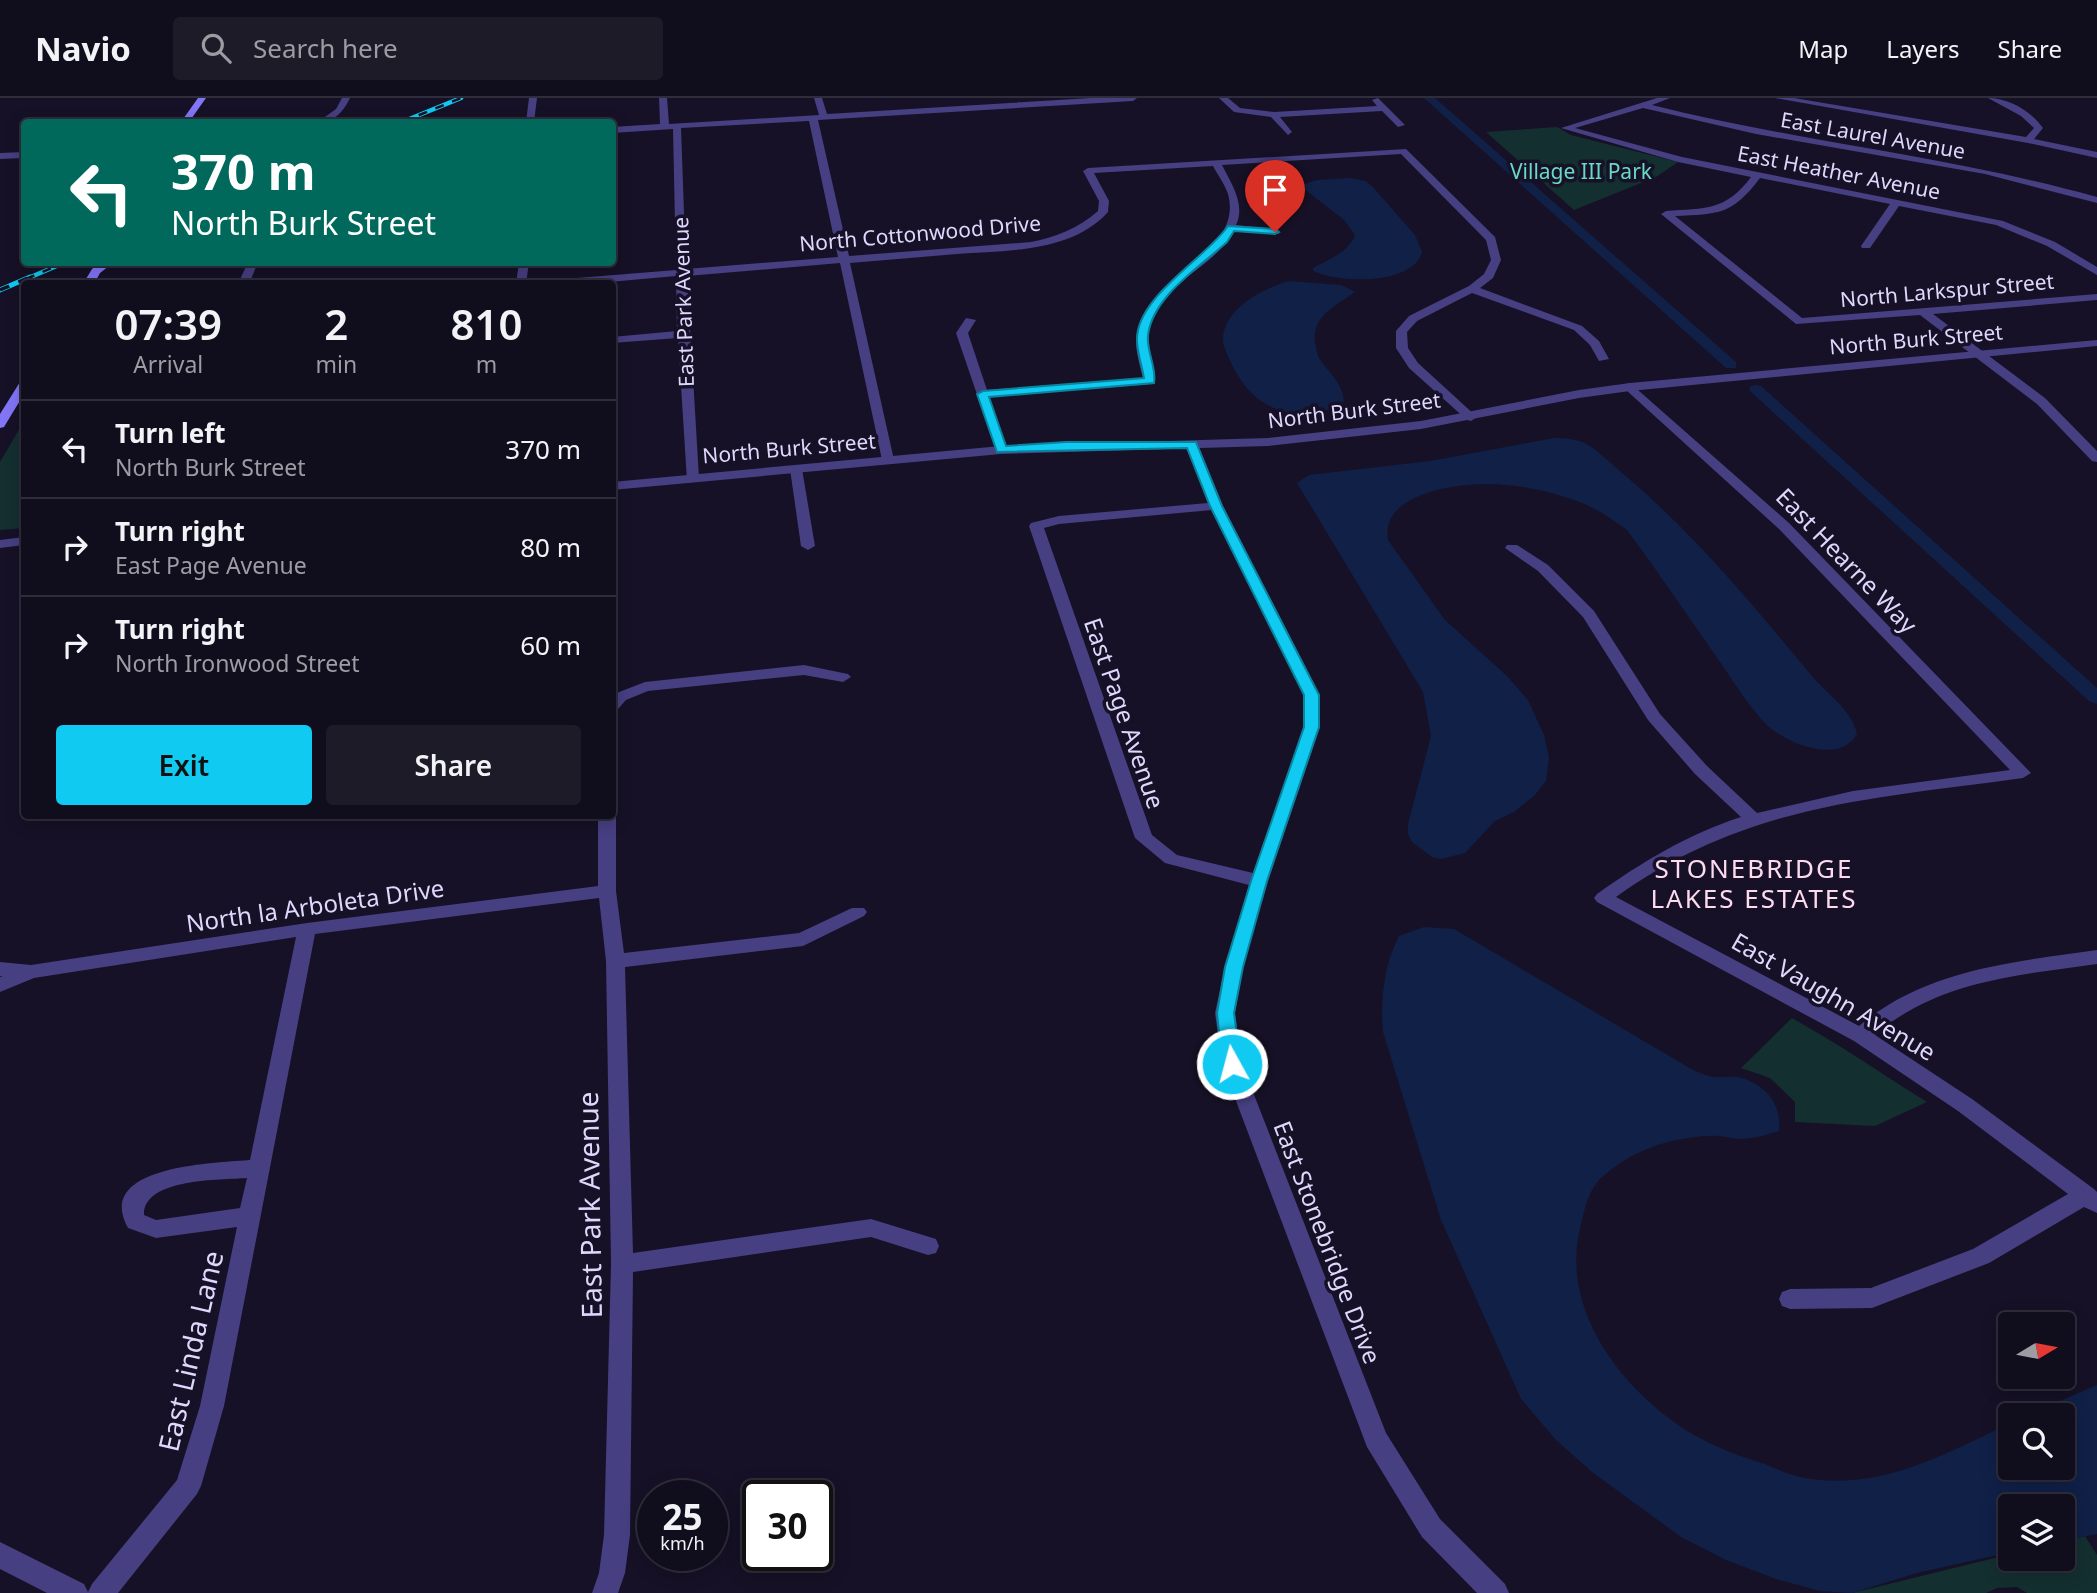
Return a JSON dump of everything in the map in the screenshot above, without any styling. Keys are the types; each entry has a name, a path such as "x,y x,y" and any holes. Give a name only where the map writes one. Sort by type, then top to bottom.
{"main road":[{"path":"187,119 202,98"},
{"path":"0,424 21,390"}],"street":[{"path":"327,119 339,111 345,98"},
{"path":"530,119 533,98"},
{"name":"East Park Avenue","path":"663,98 671,127 692,478"},
{"path":"818,98 824,117"},
{"path":"616,130 1036,101 1133,98"},
{"path":"1223,98 1237,110 1274,115 1304,109 1384,108"},
{"path":"1239,98 1256,113"},
{"path":"1373,98 1401,125"},
{"path":"1643,104 1666,98"},
{"path":"1779,98 2028,140 2097,155"},
{"path":"1992,98 2028,116 2037,124 2039,128 2028,140"},
{"name":"East Heather Avenue","path":"1643,104 1565,128 1660,156 1999,223 2051,244 2097,272"},
{"name":"East Laurel Avenue","path":"1643,104 1736,129 2024,180 2097,200"},
{"path":"1274,115 1288,132"},
{"path":"813,118 888,460"},
{"name":"North Cottonwood Drive","path":"587,280 1010,248 1050,241 1092,223 1103,212 1104,201 1088,172 1403,151 1491,239 1497,250 1498,260 1494,269 1472,289"},
{"path":"0,156 21,155"},
{"path":"983,394 1150,380 1142,338 1147,318 1161,297 1223,240 1232,228 1237,206 1234,193 1216,163"},
{"name":"North Larkspur Street","path":"1757,176 1738,199 1727,205 1711,210 1666,214 1800,323 2097,297"},
{"path":"1866,246 1896,203"},
{"path":"1232,228 1275,232"},
{"path":"1471,417 1410,361 1401,347 1401,340 1404,326 1409,320 1472,289 1578,328 1595,343 1603,359"},
{"path":"1923,312 2041,401 2097,458"},
{"path":"970,320 962,333 1001,450"},
{"path":"616,340 682,334"},
{"name":"North Burk Street","path":"616,485 1001,450 1268,442 1385,430 1471,417 1579,394 1630,387 2097,343"},
{"name":"East Hearne Way","path":"1630,387 1784,527 2022,773 1805,806 1753,819"},
{"name":"East Stonebridge Drive","path":"1192,445 1216,506 1312,695 1312,727 1259,881 1234,967 1226,1013 1232,1064 1376,1439 1431,1528 1496,1593"},
{"path":"796,468 808,546"},
{"name":"East Page Avenue","path":"1216,506 1059,520 1036,526 1144,838 1171,859 1259,881"},
{"path":"0,544 21,541"},
{"path":"1512,548 1543,568 1589,614 1654,717 1701,770 1753,819"},
{"path":"616,701 645,687 804,670 843,677"},
{"name":"East Park Avenue","path":"605,1593 612,1573 617,1535 622,1264 615,961 607,891 607,819"},
{"name":"East Vaughn Avenue","path":"1753,819 1696,841 1646,867 1603,898 1861,1036 1965,1105 2091,1200"},
{"name":"North la Arboleta Drive","path":"0,985 31,972 307,929 607,891"},
{"path":"615,961 803,939 858,912"},
{"name":"East Linda Lane","path":"101,1593 188,1486 212,1406 307,929"},
{"path":"1861,1036 1895,1009 1941,987 2000,971 2097,957"},
{"name":"North la Arboleta Drive","path":"0,969 31,972"},
{"name":"East Linda Lane","path":"250,1216 156,1229 142,1228 133,1219 131,1211 136,1199 159,1181 260,1168"},
{"path":"1790,1299 1872,1298 1981,1256 2091,1200"},
{"path":"622,1264 871,1228 928,1246"},
{"path":"0,1555 75,1593"}],"green space":[{"name":"Village III Park","path":"1557,127 1571,135 1678,162 1656,177 1574,210 1486,132"},
{"path":"21,426 21,528 0,530 0,462"},
{"path":"1792,1018 1927,1102 1875,1126 1795,1122 1795,1102 1770,1078 1741,1068"},
{"path":"2085,1536 2097,1555 2097,1593 2027,1593 2017,1587 1997,1588 1986,1593 1852,1593 1998,1557 1998,1571 2075,1571 2075,1539"}],"water":[{"path":"1350,178 1365,181 1372,186 1415,235 1422,252 1416,263 1405,271 1374,279 1356,279 1339,278 1313,271 1313,268 1343,251 1355,235 1344,220 1303,188 1305,184 1317,180"},
{"path":"1289,281 1341,285 1355,292 1322,317 1315,332 1319,358 1336,380 1344,401 1323,411 1296,413 1273,408 1263,402 1238,376 1225,349 1225,328 1238,309 1257,294"},
{"path":"1554,438 1577,440 1590,446 1677,523 1724,572 1812,676 1845,710 1857,734 1849,744 1838,749 1825,750 1797,743 1773,730 1746,700 1627,530 1600,512 1561,496 1519,486 1473,485 1439,490 1407,502 1395,512 1389,524 1388,540 1445,620 1507,676 1528,700 1544,735 1549,757 1546,781 1535,795 1514,812 1495,821 1465,853 1441,859 1432,857 1412,842 1408,834 1408,824 1431,736 1423,692 1297,483 1309,475 1430,461"},
{"path":"1424,927 1454,929 1693,1070 1711,1077 1739,1077 1759,1086 1775,1105 1779,1131 1742,1139 1696,1137 1651,1147 1612,1169 1600,1179 1589,1197 1579,1233 1576,1264 1581,1294 1591,1323 1606,1351 1625,1377 1647,1400 1696,1436 1739,1455 1805,1478 1833,1481 1886,1474 1937,1457 1998,1429 1998,1480 2075,1480 2075,1403 2055,1403 2097,1385 2097,1534 2075,1539 2075,1494 1998,1494 1998,1555 1917,1573 1852,1593 1820,1591 1776,1579 1726,1560 1681,1537 1592,1472 1556,1440 1521,1399 1441,1220 1383,1032 1384,983 1399,936"}],"waterway":[{"path":"1429,98 1731,365"},
{"path":"1756,389 2097,698"}],"railway":[{"path":"409,119 461,98"},
{"path":"26,279 57,266"},
{"path":"23,280 30,277"},
{"path":"0,290 21,281"}],"district":[{"name":"STONEBRIDGE LAKES ESTATES","path":"1754,883"}],"route":[{"path":"1232,1064 1226,1013 1234,967 1259,881 1312,727 1312,695 1216,506 1192,445 1066,446 1001,450 983,394 1150,380 1142,338 1147,318 1161,297 1207,256 1232,228 1275,232"}]}
